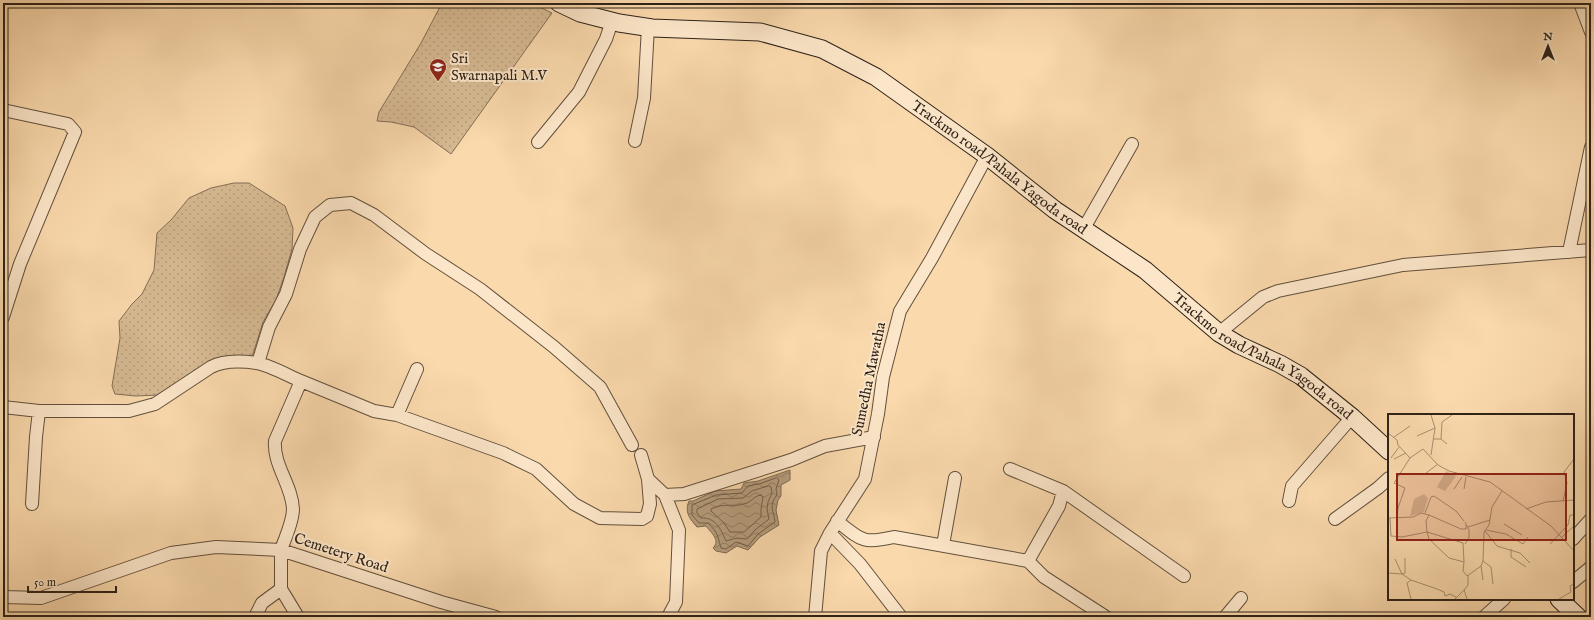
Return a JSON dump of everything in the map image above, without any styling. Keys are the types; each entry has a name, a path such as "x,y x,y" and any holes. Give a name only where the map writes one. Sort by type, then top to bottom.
{"street":[{"name":"Trackmo road/Pahala Yagoda road","path":"559,3 580,12 612,21 648,27 760,32 822,49 876,77 987,156 1055,210 1145,270 1220,333 1239,345 1280,364 1301,376 1352,417 1388,450"},
{"path":"1580,3 1591,32"},
{"path":"538,142 579,92 606,39 612,21"},
{"path":"634,141 644,98 648,27"},
{"path":"3,110 68,124 75,132 20,264 3,317"},
{"path":"1084,228 1132,144"},
{"path":"1569,252 1591,147"},
{"name":"Sumedha Mawatha","path":"815,617 822,551 837,521 865,479 874,437 883,377 900,311 932,258 987,156"},
{"path":"258,363 269,327 286,294 300,249 315,217 330,205 351,203 374,215 426,254 480,289 554,347 600,387 632,445"},
{"path":"1220,333 1263,297 1278,292 1403,265 1591,250"},
{"path":"3,407 39,411 129,411 155,404 218,363 258,363 374,411 397,415 502,453 536,469 574,504 600,518 642,519 647,516 650,504 648,479 641,455"},
{"path":"397,415 417,369"},
{"name":"Cemetery Road","path":"301,381 275,441 274,450 290,494 293,509 281,550 441,602 496,617"},
{"path":"32,504 39,411"},
{"path":"1289,501 1292,486 1352,417"},
{"path":"665,495 684,494 792,460 825,446 874,437"},
{"path":"1010,469 1063,491 1184,576"},
{"path":"943,545 955,478"},
{"path":"648,479 665,495 679,530 676,602 668,617"},
{"path":"1335,519 1378,488 1388,479"},
{"path":"1028,561 1059,506 1063,491"},
{"path":"1574,538 1591,519"},
{"path":"837,521 859,538 874,542 894,537 1028,561 1044,577 1106,617"},
{"path":"830,533 860,564 902,617"},
{"path":"3,597 41,598 172,553 216,547 281,550 281,589 298,617"},
{"path":"1574,581 1591,566"},
{"path":"256,617 262,603 281,589"},
{"path":"1225,617 1240,598"},
{"path":"1484,617 1503,600"},
{"path":"1560,600 1578,617"}],"shaded area":[{"name":"Sri Swarnapali M.V","path":"442,3 531,3 552,13 451,154 414,127 391,122 377,121 379,112 421,43"},
{"path":"234,183 249,183 285,206 293,228 292,249 284,277 276,300 263,322 253,354 247,358 204,365 157,395 136,396 115,394 112,386 120,338 119,321 142,294 154,270 157,233 171,220 189,198 211,188"}],"water":[{"path":"790,470 790,480 781,485 781,496 778,500 776,510 779,525 760,537 748,550 737,546 726,553 716,551 713,548 716,539 713,534 706,526 697,527 688,515 687,509 689,501 693,501 715,491 741,489 744,483 758,481"}],"place":[{"name":"Sri Swarnapali M.V","path":"438,82"}]}
